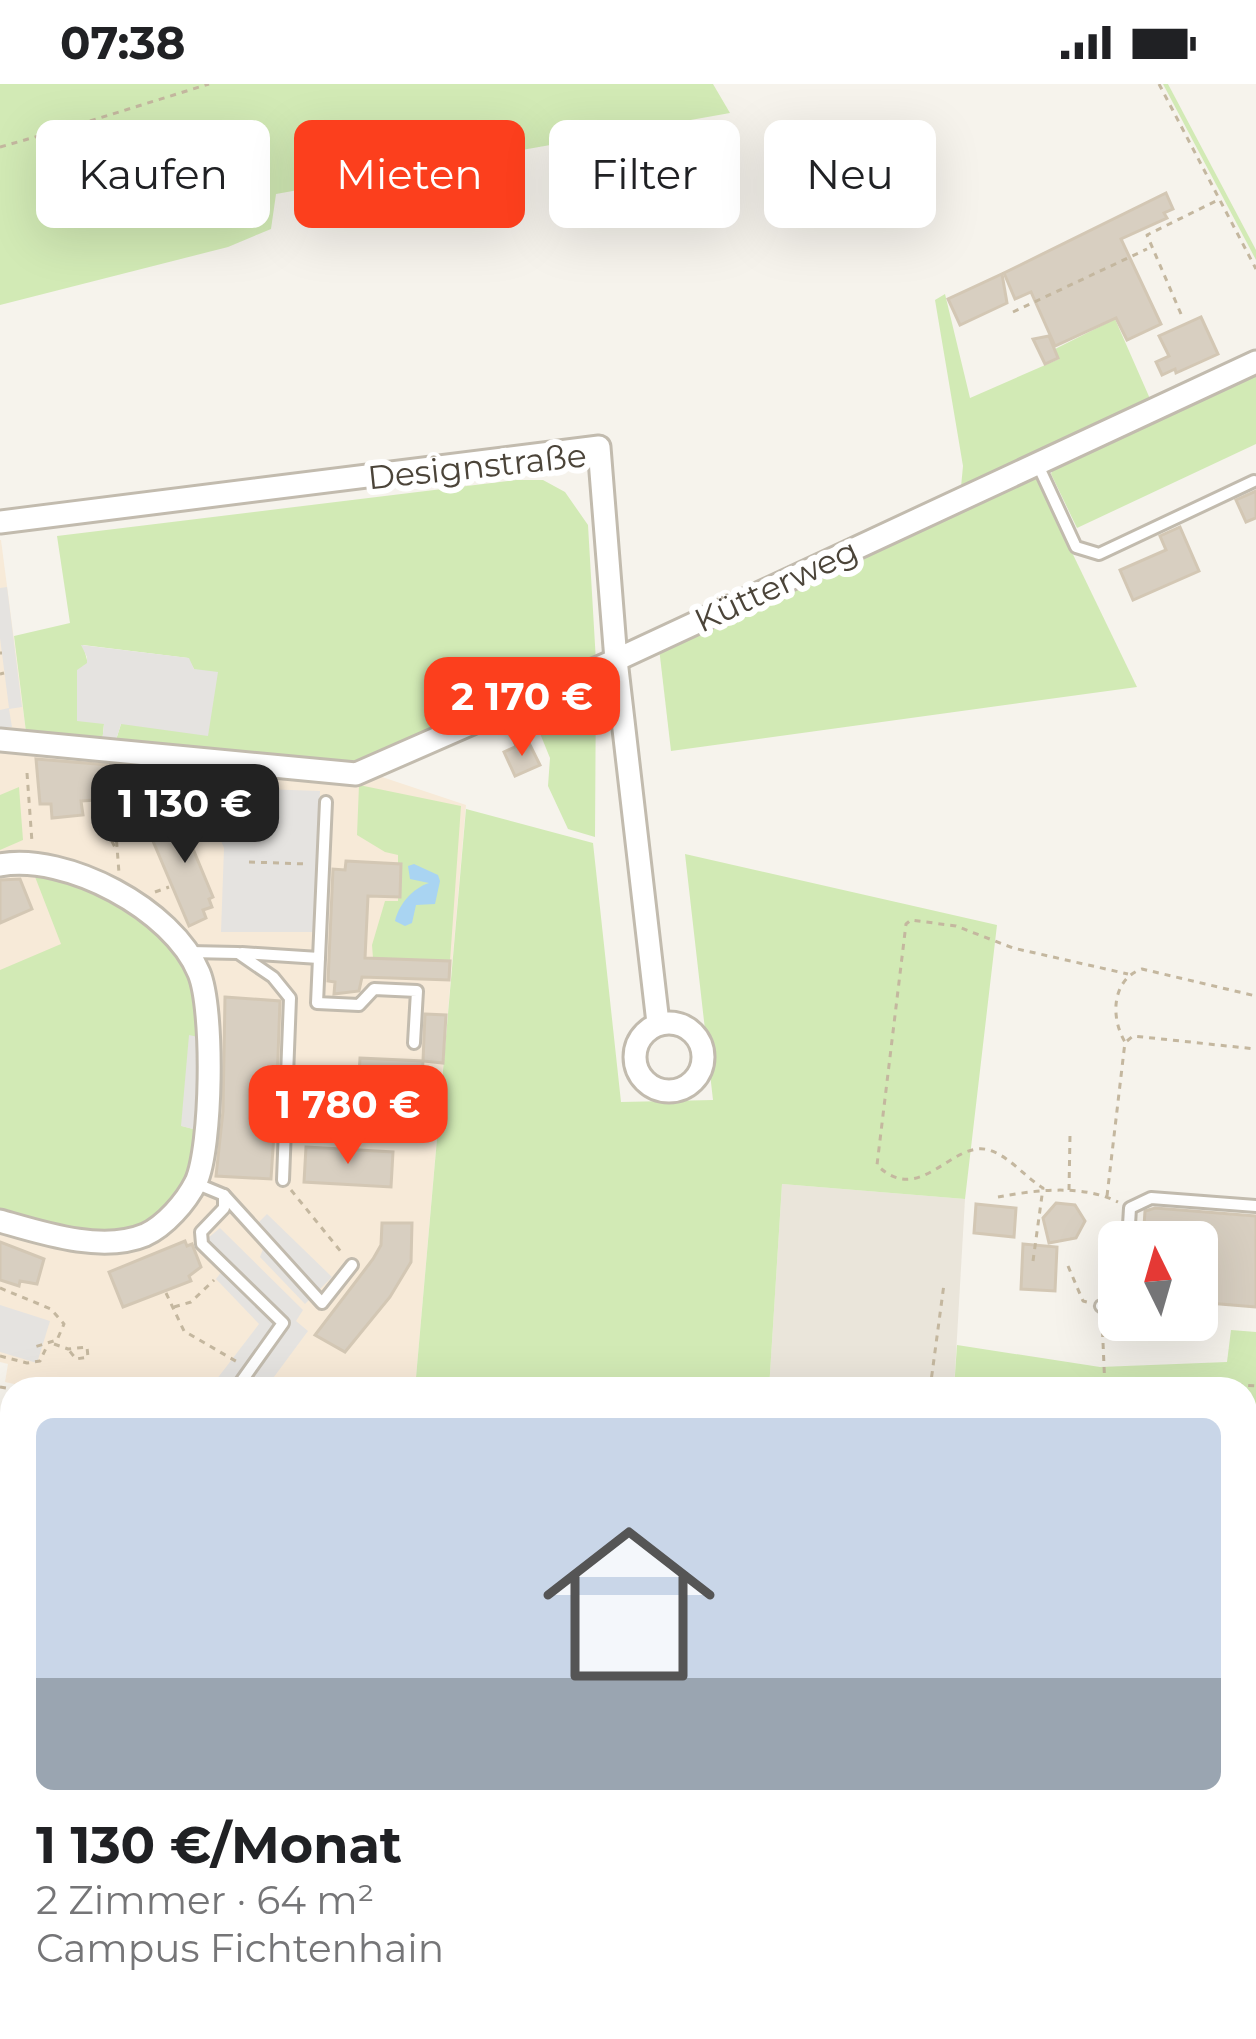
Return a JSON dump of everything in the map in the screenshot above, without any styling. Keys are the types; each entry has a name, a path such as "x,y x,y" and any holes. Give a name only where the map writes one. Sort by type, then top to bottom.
{"street":[{"name":"Kütterweg","path":"0,740 356,774 616,660 1256,362"},
{"name":"Designstraße","path":"0,522 598,447 616,660 658,1023"},
{"path":"0,865 33,862 77,873 119,894 167,929 189,952 206,993 210,1020 203,1156 195,1183 173,1214 145,1235 118,1240 49,1234 0,1221"}],"lane":[{"path":"1037,464 1076,547 1099,554 1254,482"},
{"path":"326,802 317,1003 358,1005 374,988 417,991 414,1043"},
{"path":"189,952 319,958"},
{"path":"238,953 273,977 290,998 283,1180"},
{"path":"286,1123 393,1130"},
{"path":"195,1183 224,1196 322,1303 352,1265"},
{"path":"224,1196 224,1208 201,1232 202,1244 283,1323 245,1377"},
{"path":"1129,1221 1130,1208 1151,1198 1256,1206"}],"path":[{"path":"94,120 209,84"},
{"path":"1159,84 1256,269"},
{"path":"0,147 36,137"},
{"path":"1181,314 1147,240 1150,232 1220,199"},
{"path":"1013,312 1150,248"},
{"path":"110,749 119,894"},
{"path":"27,773 33,862"},
{"path":"118,839 202,808 242,810"},
{"path":"95,809 118,853"},
{"path":"249,862 323,865"},
{"path":"1042,1188 988,1150 974,1150 919,1177 904,1178 877,1165 906,924 911,920 956,926 1013,948 1128,974 1142,969 1256,995"},
{"path":"1107,1196 1125,1042 1116,1027 1118,987 1128,974"},
{"path":"1125,1042 1133,1036 1256,1049"},
{"path":"1069,1192 1070,1135"},
{"path":"283,1180 352,1265"},
{"path":"1033,1261 1042,1188"},
{"path":"998,1197 1042,1188 1107,1196 1130,1208"},
{"path":"1068,1266 1082,1300 1098,1305"},
{"path":"172,1307 191,1302 226,1267"},
{"path":"932,1377 944,1284"},
{"path":"0,1288 23,1295 59,1317 63,1332 40,1361 0,1356"},
{"path":"166,1293 184,1331 250,1370"},
{"path":"1103,1341 1104,1377"},
{"path":"31,1348 50,1344 68,1349"}],"shaded area":[{"path":"1,540 26,732 0,730"},
{"path":"7,587 22,707 9,709 12,727 0,727 0,710 9,708 0,638 0,588"},
{"path":"81,645 189,658 194,669 218,672 208,736 121,724 115,743 102,743 104,724 77,721 77,670 87,663"},
{"path":"92,742 349,766 466,805 416,1377 6,1377 8,1364 0,1362 0,752"},
{"path":"206,787 320,791 315,932 221,932 224,848 206,804"},
{"path":"189,1035 203,1038 197,1130 181,1126"},
{"path":"782,1184 965,1199 955,1377 770,1377"},
{"path":"267,1214 332,1277 305,1304 260,1257 263,1249 249,1232"},
{"path":"220,1228 303,1310 296,1321 308,1331 274,1377 218,1377 259,1324 216,1279 222,1271 202,1243"},
{"path":"0,1305 50,1321 37,1363 0,1352"}],"green space":[{"path":"0,84 713,84 730,113 691,120 549,120 549,145 525,150 525,120 294,120 294,191 276,194 271,229 228,247 0,305"},
{"path":"1163,84 1168,84 1256,250 1256,260"},
{"path":"945,294 970,398 1059,359 1055,349 1115,319 1151,401 662,632 661,627 961,487 963,466 935,300"},
{"path":"1256,368 1256,444 1077,528 1051,474 1054,466"},
{"path":"1033,477 1137,687 671,751 659,648"},
{"path":"543,480 565,492 588,525 596,662 356,768 115,743 121,724 194,669 188,658 83,645 104,724 102,743 26,732 14,636 70,623 57,536"},
{"path":"596,674 595,837 568,829 548,786 550,758 528,704"},
{"path":"359,785 461,806 450,961 373,958 372,945 385,901 398,901 398,855 357,835"},
{"path":"19,787 23,840 0,850 0,795"},
{"path":"466,809 593,843 621,1102 713,1100 685,854 997,925 965,1199 782,1184 770,1377 416,1377"},
{"path":"32,869 83,887 138,916 183,956 197,980 203,1019 182,1126 197,1130 192,1165 173,1201 153,1218 130,1227 78,1230 0,1213 0,970 61,944"},
{"path":"1231,1330 1256,1332 1256,1377 955,1377 957,1345 1100,1367 1227,1362"}],"water":[{"path":"414,864 438,875 440,881 435,904 416,905 412,923 405,926 395,921 400,909 412,893 429,883 410,879 408,866"}],"building":[{"path":"1166,193 1173,209 1164,213 1167,218 1121,239 1161,324 1127,340 1116,318 1055,346 1031,292 1015,299 1004,273"},
{"path":"1002,274 1007,303 960,325 948,299"},
{"path":"1201,317 1218,354 1162,375 1156,362 1169,356 1159,336"},
{"path":"1049,336 1058,358 1045,364 1033,339"},
{"path":"1256,491 1256,518 1246,522 1236,500"},
{"path":"1180,527 1199,571 1133,600 1120,570 1166,550 1160,536"},
{"path":"528,741 540,765 515,776 504,752"},
{"path":"36,759 109,765 112,799 81,801 83,815 52,818 51,804 40,804"},
{"path":"199,814 209,837 191,844 213,897 209,899 212,907 203,910 206,918 189,926 150,834"},
{"path":"346,861 401,864 400,897 368,896 365,958 450,961 449,980 362,977 359,991 334,994 335,982 328,981 333,869 345,870"},
{"path":"20,879 32,909 0,923 0,880"},
{"path":"225,997 280,1001 277,1084 257,1083 256,1116 275,1118 271,1179 216,1176 223,1111"},
{"path":"425,1014 446,1015 443,1063 423,1061"},
{"path":"360,1058 423,1061 420,1110 357,1107"},
{"path":"306,1147 393,1152 391,1187 304,1182"},
{"path":"1056,1203 1075,1205 1085,1221 1076,1238 1049,1243 1043,1218"},
{"path":"976,1204 1016,1208 1014,1237 974,1233"},
{"path":"1145,1211 1256,1216 1256,1307 1218,1304 1218,1221 1144,1221"},
{"path":"382,1223 412,1223 411,1262 390,1297 345,1352 315,1335 373,1259 381,1245"},
{"path":"185,1241 187,1246 192,1244 201,1267 189,1276 191,1281 123,1307 109,1272"},
{"path":"0,1242 44,1259 37,1284 20,1281 19,1286 0,1280"},
{"path":"1023,1244 1057,1247 1055,1291 1021,1289"}]}
